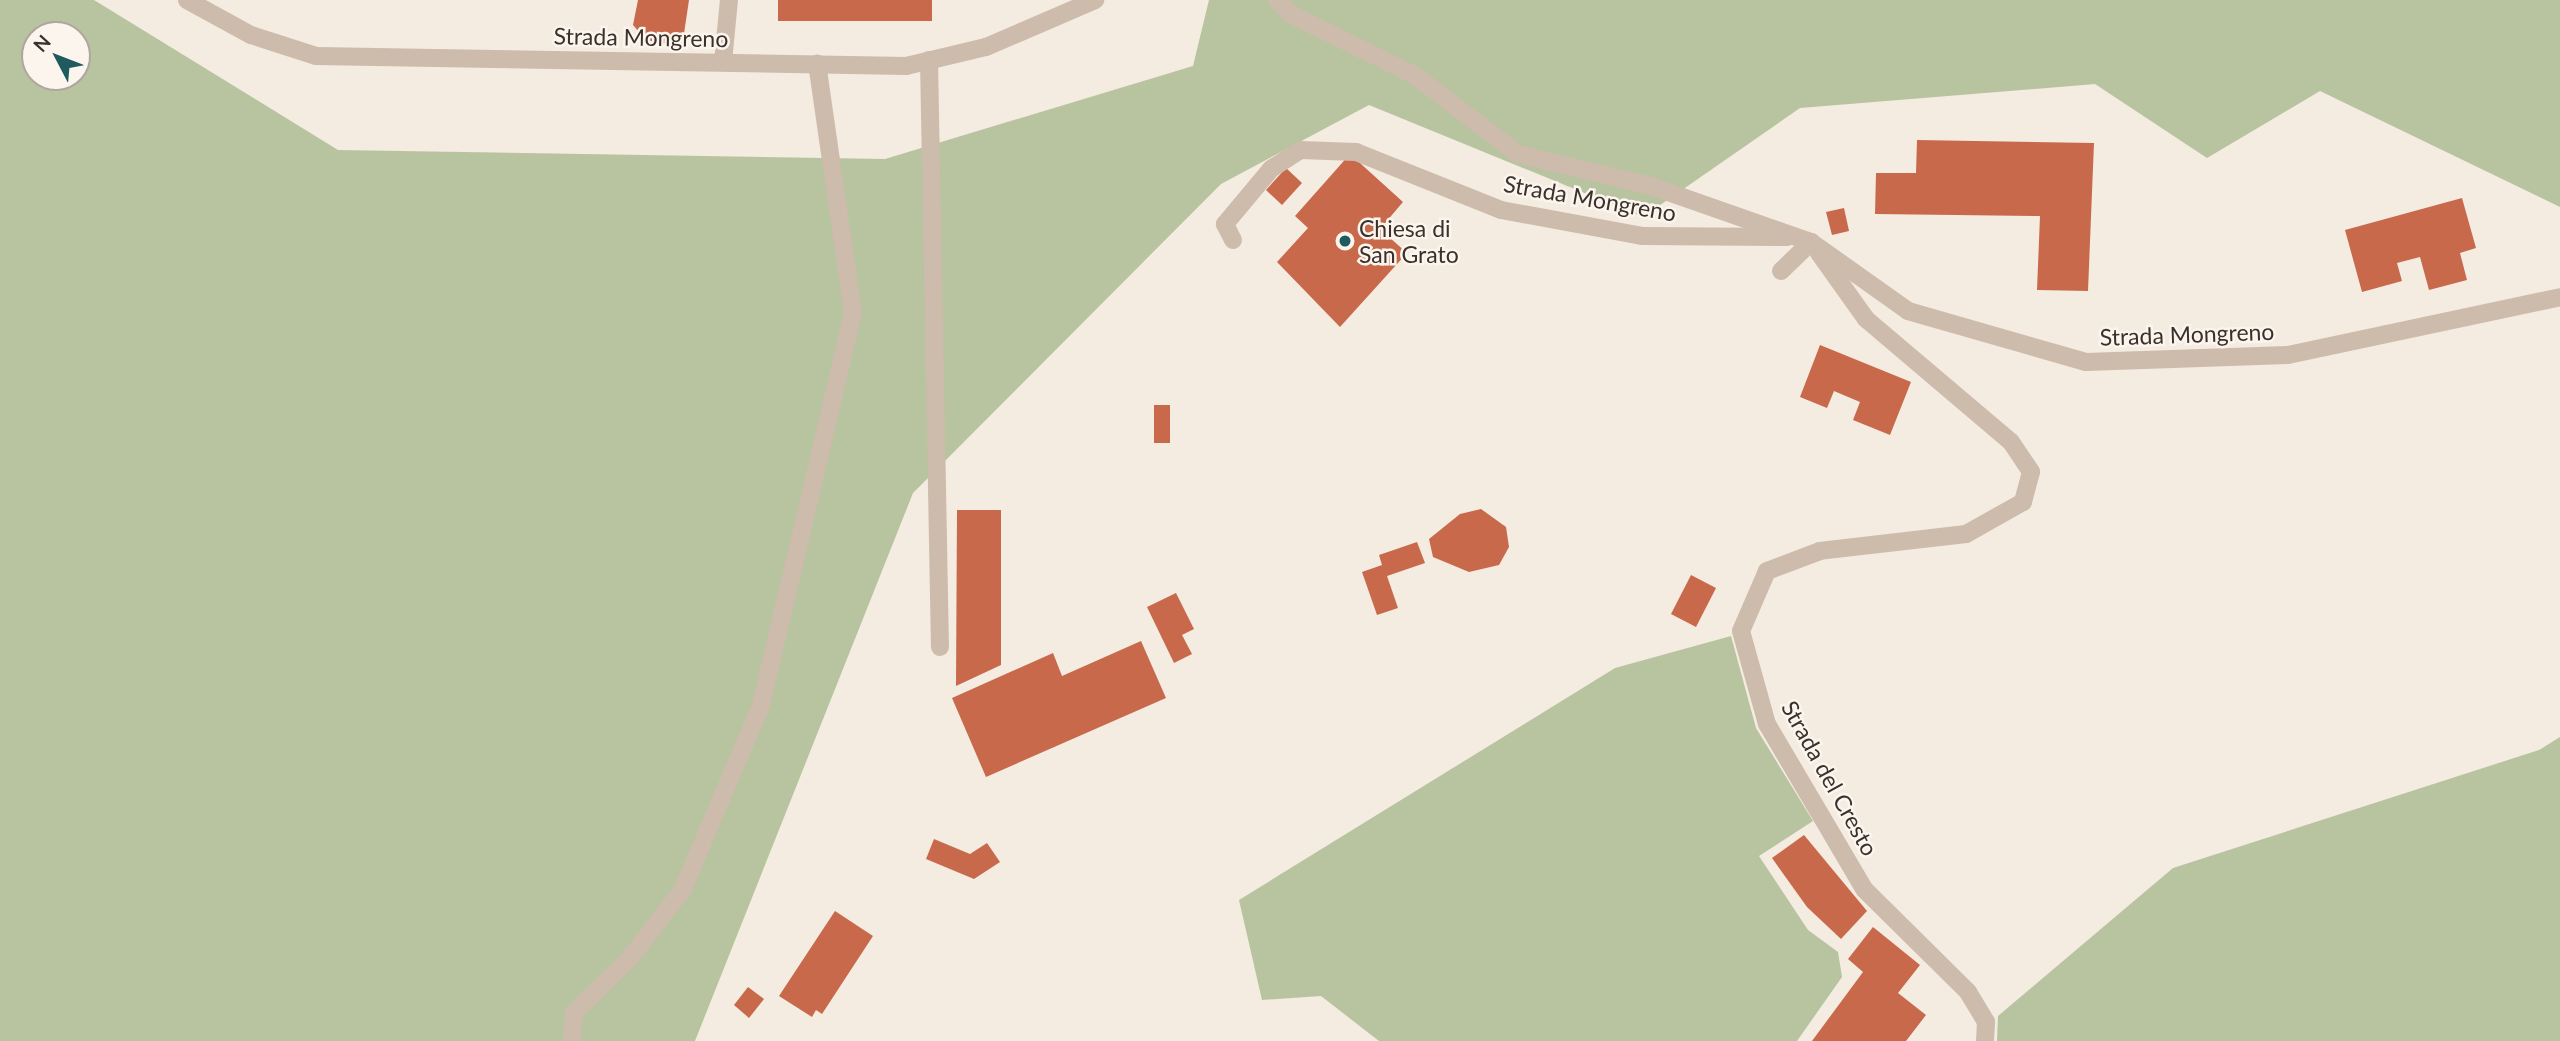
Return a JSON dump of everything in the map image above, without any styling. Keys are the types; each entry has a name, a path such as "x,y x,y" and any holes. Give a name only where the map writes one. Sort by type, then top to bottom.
{"street":[{"name":"Strada Mongreno","path":"187,0 251,35 316,55 906,66 986,47 1095,0"},
{"path":"723,62 729,0"},
{"name":"Strada Mongreno","path":"1277,0 1292,15 1414,75 1518,154 1651,186 1805,239 1908,311 2086,362 2288,355 2560,297"},
{"path":"929,60 940,647"},
{"path":"572,1041 575,1013 630,958 683,889 761,705 853,313 817,64"},
{"name":"Strada Mongreno","path":"1233,240 1225,224 1271,169 1300,150 1356,152 1501,210 1642,236 1805,239"},
{"path":"1781,271 1805,239"},
{"name":"Strada del Cresto","path":"1805,239 1866,319 2011,442 2031,472 2023,502 1966,534 1820,551 1767,570 1741,631 1767,724 1857,877 1968,992 1986,1022 1985,1041"}],"green space":[{"path":"0,0 94,0 338,150 885,159 1193,66 1209,0 2560,0 2560,207 2320,91 2207,158 2095,84 1800,108 1643,217 1369,105 1221,184 913,493 695,1041 0,1041"},
{"path":"1731,636 1756,728 1813,821 1759,856 1808,930 1838,952 1842,977 1797,1041 1379,1041 1321,996 1262,1000 1239,900 1615,668"},
{"path":"2560,737 2560,1041 1997,1041 1998,1016 2173,868 2539,750"}],"building":[{"path":"638,0 689,0 682,47 646,40 633,25"},
{"path":"778,0 932,0 932,21 778,21"},
{"path":"1917,140 2094,143 2088,291 2037,290 2040,216 1875,214 1876,173 1916,173"},
{"name":"Chiesa di San Grato","path":"1350,154 1403,202 1380,229 1407,253 1340,327 1277,262 1308,228 1295,216"},
{"path":"1286,168 1302,183 1282,205 1266,190"},
{"path":"2462,198 2476,248 2460,253 2467,280 2429,290 2420,257 2397,263 2402,281 2362,292 2345,230"},
{"path":"1844,208 1849,231 1832,235 1826,212"},
{"path":"1820,345 1911,382 1890,435 1853,420 1860,402 1834,391 1827,408 1800,397"},
{"path":"1154,405 1170,405 1170,443 1154,443"},
{"path":"1481,509 1506,527 1509,547 1499,565 1469,572 1433,557 1429,539 1460,514"},
{"path":"957,510 1001,510 1001,665 956,686"},
{"path":"1417,542 1425,563 1387,576 1398,608 1377,615 1362,572 1382,565 1379,555"},
{"path":"1691,575 1716,588 1696,627 1671,614"},
{"path":"1176,593 1194,629 1182,635 1192,654 1174,663 1147,607"},
{"path":"1141,641 1166,698 986,777 952,698 1053,653 1062,676"},
{"path":"1804,835 1867,911 1841,939 1807,907 1772,858"},
{"path":"934,839 970,854 987,843 1000,862 974,879 926,859"},
{"path":"835,911 873,936 822,1014 816,1010 812,1017 779,996"},
{"path":"1873,927 1920,965 1898,993 1926,1015 1906,1041 1812,1041 1863,972 1848,959"},
{"path":"748,987 764,999 749,1018 734,1005"}],"place":[{"name":"Chiesa di San Grato","path":"1345,241"}]}
